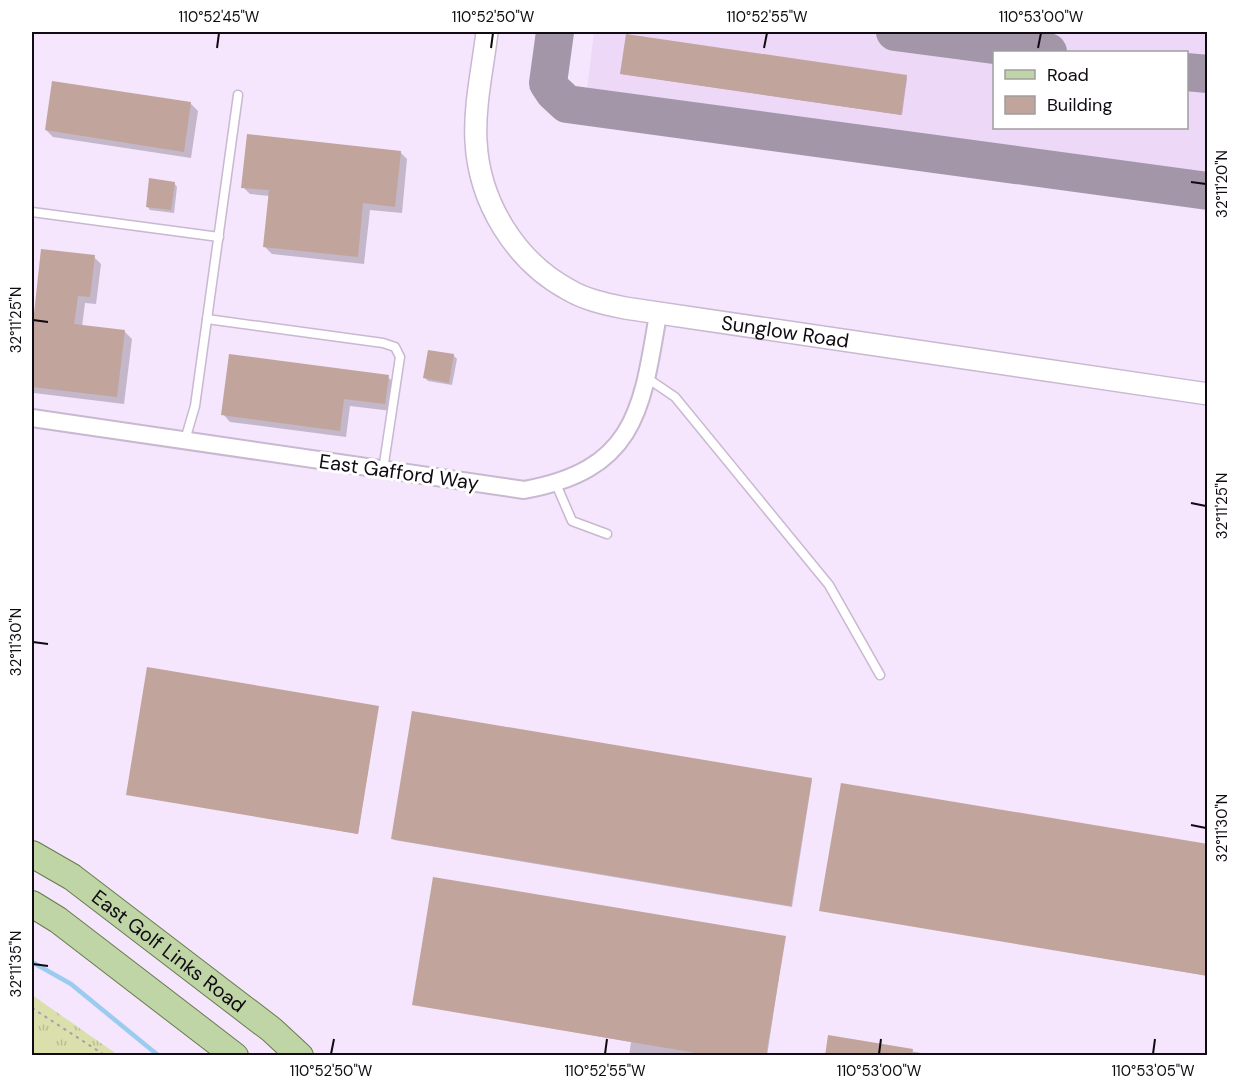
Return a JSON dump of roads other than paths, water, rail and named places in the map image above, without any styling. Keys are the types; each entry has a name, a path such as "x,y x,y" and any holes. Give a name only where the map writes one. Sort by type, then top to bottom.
{"main road":[{"name":"East Golf Links Road","path":"32,854 72,878 272,1030 300,1056"},
{"path":"32,904 58,920 236,1056"}],"street":[{"name":"Sunglow Road","path":"487,32 476,121 478,159 491,204 510,238 527,260 546,276 570,291 597,302 658,314 1208,394"},
{"name":"East Gafford Way","path":"32,418 524,490 556,484 578,476 595,465 624,436 635,417 647,378 658,314"}],"lane":[{"path":"184,440 195,406 238,94"},
{"path":"32,213 219,237"},
{"path":"207,319 383,343 395,347 400,357 383,470"},
{"path":"647,378 675,397 830,585 880,675"},
{"path":"556,484 572,521 607,534"}],"waterway":[{"path":"32,962 71,984 159,1056"}]}
